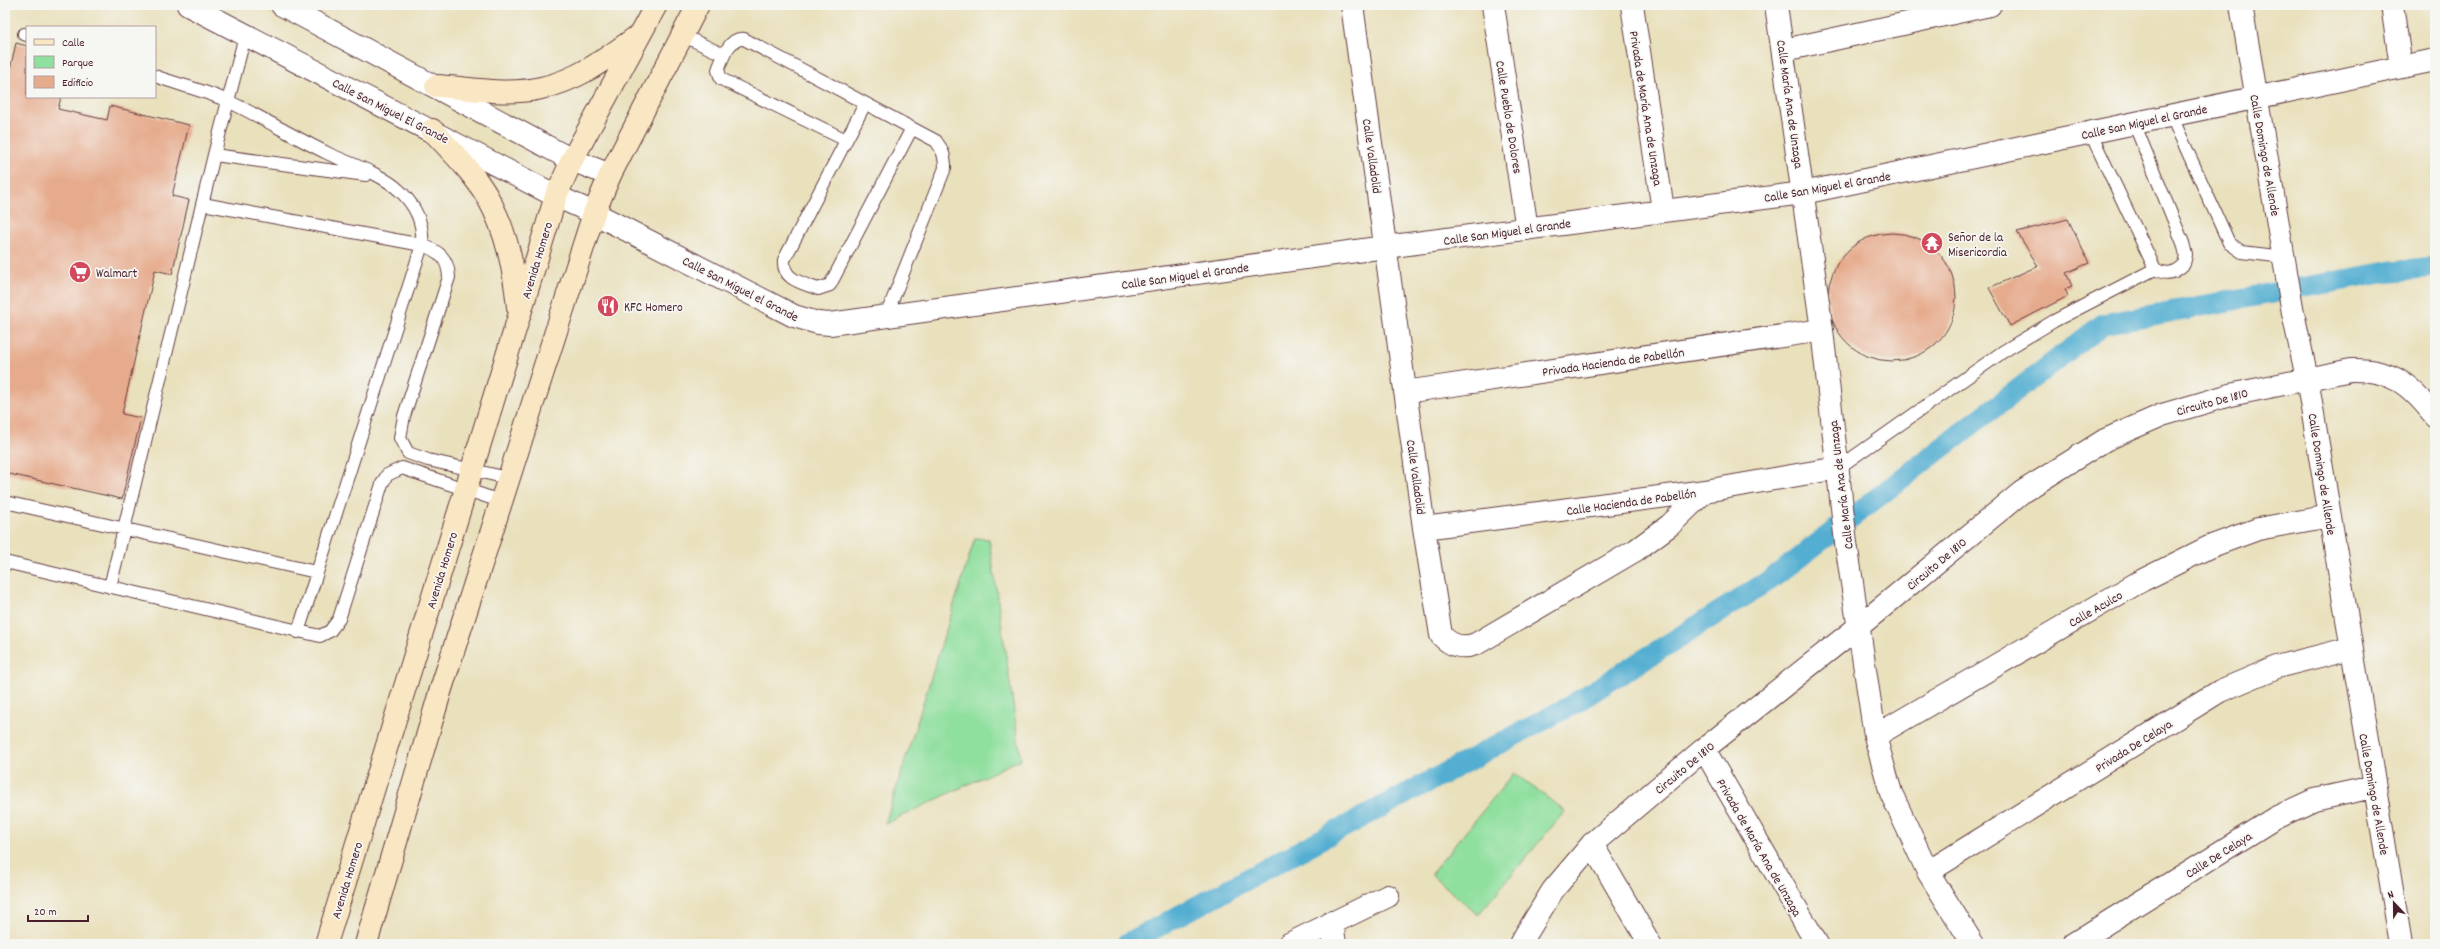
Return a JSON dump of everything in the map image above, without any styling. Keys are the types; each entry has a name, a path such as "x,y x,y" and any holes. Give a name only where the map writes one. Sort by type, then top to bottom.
{"main road":[{"path":"366,944 441,689 500,501 594,213 610,175 698,5"},
{"name":"Avenida Homero","path":"326,944 556,196 572,160 655,7"},
{"path":"436,86 509,91 540,88 561,82 589,69 641,34"},
{"path":"432,130 473,176 488,198 501,224 515,275 519,317"}],"street":[{"name":"Calle San Miguel El Grande","path":"188,5 245,36 432,130 556,196 594,213"},
{"path":"282,5 572,160 610,175"},
{"name":"Calle Valladolid","path":"1352,5 1439,630 1452,645 1469,646 1636,550 1670,525 1705,491"},
{"name":"Calle Pueblo de Dolores","path":"1493,5 1527,229"},
{"name":"Privada de María Ana de Unzaga","path":"1632,5 1663,210"},
{"name":"Calle María Ana de Unzaga","path":"1776,5 1784,50 1822,330 1846,543 1875,736 1891,793 1928,872 1973,944"},
{"path":"1784,50 1990,5"},
{"name":"Calle Domingo de Allende","path":"2241,5 2293,313 2307,378 2373,787 2401,944"},
{"path":"2392,5 2401,67"},
{"name":"Calle San Miguel el Grande","path":"594,213 801,318 830,324 1385,247 1803,193 2435,60"},
{"name":"Privada Hacienda de Pabellón","path":"1405,392 1822,330"},
{"name":"Circuito De 1810","path":"1520,944 1553,890 1592,844 1704,749 1858,627 2022,492 2105,440 2162,415 2230,395 2351,370 2371,370 2389,375 2412,388 2435,416"},
{"name":"Calle Hacienda de Pabellón","path":"1424,528 1705,491 1838,468"},
{"name":"Calle Aculco","path":"1875,736 2140,582 2210,547 2258,529 2330,516"},
{"name":"Privada De Celaya","path":"1928,872 2220,691 2277,667 2351,648"},
{"name":"Privada de María Ana de Unzaga","path":"1704,749 1817,944"},
{"name":"Calle De Celaya","path":"2073,944 2275,818 2314,800 2373,787"},
{"path":"1592,844 1650,944"},
{"path":"1289,944 1388,896"},
{"path":"1332,922 1335,944"}],"lane":[{"path":"682,35 724,55"},
{"path":"110,587 214,155 245,36"},
{"path":"846,140 721,79 718,70 724,55 734,42 744,38 936,141 941,147 945,159 945,168 886,316"},
{"path":"156,76 228,101 297,138 378,177 399,190 412,205 421,227 422,245 298,632"},
{"path":"865,104 784,260 783,267 789,277 818,289 830,285 912,128"},
{"path":"2171,115 2229,243 2242,252 2285,265"},
{"path":"2090,132 2155,269 2162,273 2170,273 2177,270 2184,264 2186,255 2184,243 2134,123"},
{"path":"214,155 378,177"},
{"path":"203,204 422,245 440,253 447,263 449,277 404,416 400,438 408,453 469,478 500,501"},
{"path":"1838,468 2010,347 2091,300 2155,269"},
{"path":"5,562 298,632 316,636 323,635 330,632 339,619 382,484 387,475 402,468 469,478 508,478"},
{"path":"5,502 123,530 316,572"}],"green space":[{"path":"975,538 989,539 1021,759 885,824"},
{"path":"1514,773 1565,811 1478,915 1431,874"}],"building":[{"name":"Walmart","path":"16,43 26,46 26,98 61,98 58,109 107,120 110,106 189,125 172,196 189,200 172,274 155,270 122,414 141,418 122,499 5,473 5,92"},
{"path":"2068,219 2089,263 2066,273 2072,286 2065,289 2068,296 2010,326 1989,288 2038,266 2017,232"},
{"path":"1886,233 1898,233 1917,237 1938,251 1952,272 1956,297 1952,322 1938,343 1917,357 1898,361 1886,361 1867,357 1846,343 1832,322 1828,303 1828,291 1832,272 1846,251 1867,237"}],"waterway":[{"path":"1126,944 1570,706 1770,580 2103,324 2393,271 2435,267"}],"place":[{"name":"Señor de la Misericordia","path":"1932,243"},
{"name":"Walmart","path":"80,272"},
{"name":"KFC Homero","path":"608,306"}]}
